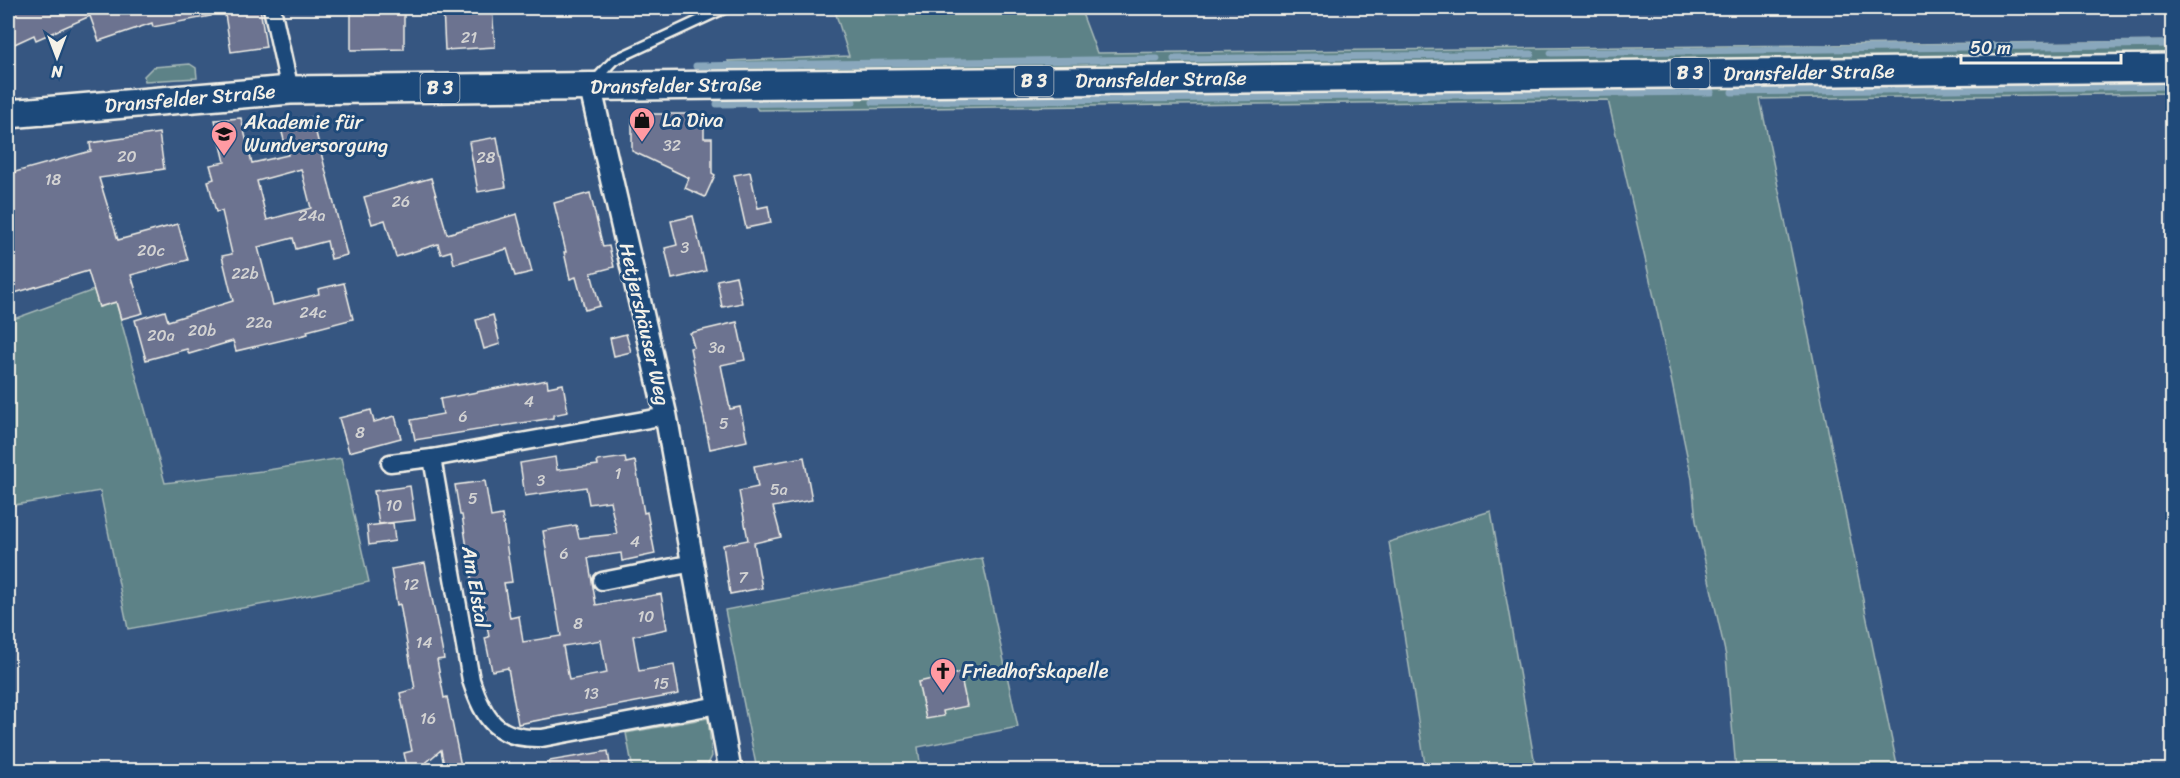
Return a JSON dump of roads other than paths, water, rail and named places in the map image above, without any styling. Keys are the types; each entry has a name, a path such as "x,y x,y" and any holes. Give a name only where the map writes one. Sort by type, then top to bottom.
{"main road":[{"name":"Dransfelder Straße","path":"8,114 290,90 2172,68"}],"street":[{"path":"272,8 290,90"},
{"name":"Hetjershäuser Weg","path":"590,86 666,416 730,771"},
{"path":"390,464 666,416"},
{"name":"Am Elstal","path":"432,458 471,680 486,718 499,729 520,737 542,738 718,705"},
{"path":"602,581 693,563"}],"lane":[{"path":"590,86 614,60 726,8"}],"waterway":[{"path":"1551,53 2172,44"},
{"path":"1174,59 1531,54"},
{"path":"696,66 1157,59"},
{"path":"1732,92 2172,86"},
{"path":"873,102 1711,92"},
{"path":"717,104 853,102"}],"place":[{"name":"La Diva","path":"642,143"},
{"name":"Akademie für Wundversorgung","path":"224,157"},
{"name":"Friedhofskapelle","path":"943,694"}]}
